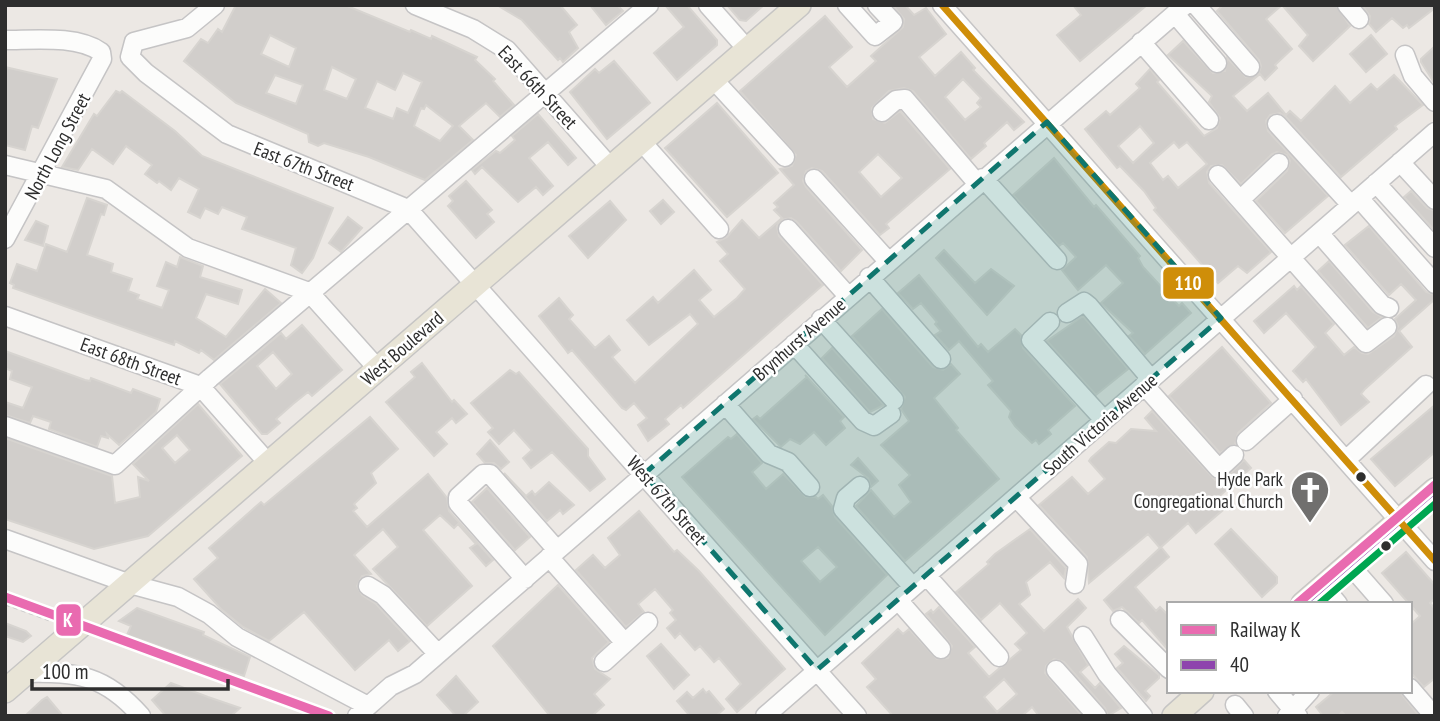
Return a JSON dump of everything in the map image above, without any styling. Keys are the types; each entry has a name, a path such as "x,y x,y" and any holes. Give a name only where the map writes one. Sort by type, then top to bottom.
{"main road":[{"name":"West Boulevard","path":"6,689 799,5"},
{"path":"1309,602 1331,595 1349,564 1435,490"},
{"path":"1174,716 1195,693"}],"street":[{"name":"East 67th Street","path":"215,5 187,28 134,42 129,51 130,57 146,73 227,134 408,209 477,284"},
{"name":"East 66th Street","path":"415,5 473,29 507,50 611,167"},
{"path":"5,426 115,465 309,292 649,5"},
{"path":"708,5 747,50"},
{"path":"847,5 875,36 893,22 877,5"},
{"path":"1196,5 1250,67"},
{"path":"948,7 1046,122 1435,561"},
{"path":"1180,10 1217,63"},
{"name":"Brynhurst Avenue","path":"367,713 399,694 415,674 1046,122 1180,10"},
{"name":"North Long Street","path":"5,40 74,43 101,52 100,67 5,239"},
{"path":"1141,42 1209,120"},
{"path":"1405,55 1413,76 1435,102"},
{"path":"713,79 785,157"},
{"path":"882,112 896,100 905,99 1057,260"},
{"path":"1277,124 1435,284"},
{"name":"South Victoria Avenue","path":"765,716 1435,132"},
{"path":"641,141 719,229"},
{"path":"1400,162 1435,200"},
{"path":"1240,200 1279,163"},
{"path":"5,165 106,190 188,248 309,292 378,369"},
{"path":"1218,176 1366,343 1387,327"},
{"path":"814,178 888,261"},
{"path":"1376,183 1435,248"},
{"path":"788,229 848,296"},
{"path":"1319,233 1382,306 1389,308"},
{"path":"869,277 941,359"},
{"name":"West 67th Street","path":"477,284 857,716"},
{"path":"1067,313 1084,302 1089,306 1219,469 1234,455"},
{"name":"East 68th Street","path":"5,316 201,386 268,463"},
{"path":"794,344 863,421 874,426 893,407 821,320"},
{"path":"1050,322 1031,340 1104,420"},
{"path":"1346,460 1426,385"},
{"path":"1246,441 1293,399"},
{"path":"724,404 769,454 788,462 810,487"},
{"path":"525,579 458,503 458,497 483,474 490,474 625,643"},
{"path":"860,486 846,498 843,509 999,657"},
{"path":"1016,497 1078,564 1075,584"},
{"path":"5,539 130,584 178,597 209,614 237,637 367,713"},
{"path":"1349,564 1382,602"},
{"path":"368,586 389,601 438,654"},
{"path":"898,600 941,649"},
{"path":"1120,620 1167,667"},
{"path":"604,662 648,622"},
{"path":"1083,636 1107,674 1143,716"},
{"path":"1056,670 1097,716"},
{"path":"26,673 85,675 105,683 127,699 141,716"},
{"path":"1412,690 1434,716"},
{"path":"1278,693 1292,714 1308,693"}],"path":[{"path":"5,604 49,620"}],"highlighted area":[{"path":"1047,122 1221,318 817,670 644,474"}],"building":[{"path":"236,5 345,5 410,32 411,30 431,39 432,36 477,57 475,60 495,79 493,81 514,105 500,117 486,103 459,126 473,140 425,180 369,157 324,143 318,146 309,142 308,134 236,103 184,61 201,39 208,43 218,29 222,32","holes":["270,35 296,48 289,67 261,54","332,67 356,79 347,99 324,90","403,73 422,82 408,113 397,108 393,119 365,108 377,81 395,90","275,75 303,85 296,104 266,93","426,105 453,126 440,141 414,126 421,108 424,109"]},
{"path":"497,5 560,5 577,25 569,32 578,48 563,62 560,58 558,60 522,20"},
{"path":"590,5 617,5 623,11 606,25"},
{"path":"665,5 687,5 717,40 717,45 677,80 654,53 684,27"},
{"path":"727,5 764,5 746,21 740,20"},
{"path":"893,5 905,5 914,15 926,8 946,34 919,57 935,76 961,52 975,68 973,70 1024,122 1014,130 1007,122 971,159 913,91 904,88 889,91 872,108 873,119 885,123 900,111 950,169 886,224 889,228 880,235 822,171 812,168 806,171 803,181 806,187 862,250 841,271 796,221 791,218 781,220 777,226 779,236 823,285 683,408 681,405 665,419 669,424 648,441 638,425 647,418 634,403 626,410 622,408 572,350 568,353 539,316 559,298 573,315 569,319 595,348 609,336 620,350 612,357 635,383 698,324 690,314 649,345 627,320 653,297 658,303 694,270 711,290 699,300 714,317 745,289 720,261 728,254 717,242 727,237 742,220 759,238 782,218 774,210 778,207 774,203 794,185 780,169 792,166 796,155 740,91 825,16 852,47 829,67 847,87 876,61 871,56 903,27 904,19","holes":["963,79 981,98 977,103 981,107 965,120 945,97","878,154 902,178 881,197 859,172"]},
{"path":"1073,5 1147,5 1080,61 1057,35 1081,15"},
{"path":"1223,5 1282,5 1266,19 1292,49 1275,65 1277,68 1265,80 1260,74 1233,96 1247,111 1268,93 1286,115 1290,111 1301,121 1335,86 1350,103 1371,84 1377,90 1394,75 1423,105 1395,126 1397,129 1341,177 1285,116 1280,113 1270,115 1266,121 1268,131 1328,196 1285,233 1256,201 1287,171 1290,161 1287,155 1277,152 1272,154 1241,184 1222,165 1211,166 1207,172 1209,183 1271,252 1247,273 1238,266 1218,283 1154,210 1156,208 1144,191 1120,166 1117,168 1085,129 1106,111 1110,115 1140,88 1136,84 1150,69 1159,80 1157,82 1204,136 1217,128 1220,118 1209,102 1212,96 1168,55 1183,41 1213,73 1225,71 1227,58 1246,77 1258,75 1261,66 1259,60 1217,11","holes":["1140,126 1154,143 1133,163 1118,146","1174,142 1179,148 1187,142 1207,164 1178,188 1168,176 1163,180 1150,163"]},
{"path":"1282,5 1336,5 1350,26 1313,61 1299,46 1308,35"},
{"path":"1362,5 1435,5 1435,8 1409,28 1407,25 1403,28 1392,18 1376,32 1369,24 1370,16"},
{"path":"1371,35 1387,54 1366,72 1350,54"},
{"path":"1435,46 1435,84 1421,59"},
{"path":"614,61 650,103 607,139 570,92 595,69 599,73"},
{"path":"5,67 57,79 38,128 32,126 25,150 5,145"},
{"path":"116,91 122,91 175,131 202,156 333,208 313,258 302,273 291,265 296,248 242,229 247,217 222,207 218,214 205,208 200,218 188,212 199,189 179,178 171,190 159,181 157,183 145,174 152,165 126,146 113,164 92,149 78,170 62,167 94,114 97,116"},
{"path":"717,103 778,173 727,217 665,148"},
{"path":"538,114 576,158 568,165 548,142 529,158 553,186 543,195 536,187 518,202 482,167 475,174 472,170 496,151 500,153 515,140 512,136"},
{"path":"1054,158 1094,207 1096,205 1140,256 1138,258 1143,267 1179,306 1182,303 1191,313 1145,354 1129,336 1133,333 1101,303 1123,283 1106,265 1078,290 1062,270 1076,257 1063,243 1059,246 1013,195"},
{"path":"466,181 492,210 487,214 494,222 476,238 448,206 453,201 449,196"},
{"path":"1411,191 1427,208 1435,211 1435,231 1404,197"},
{"path":"87,198 107,205 104,215 101,214 87,255 113,264 111,272 132,279 128,291 139,295 137,299 162,308 169,290 157,286 166,262 177,267 180,257 203,266 200,277 242,290 238,304 206,294 196,318 226,337 265,289 281,303 214,360 201,350 199,353 175,341 174,345 13,288 14,285 10,283 17,264 37,271 46,244 67,252"},
{"path":"663,200 674,212 661,224 650,211"},
{"path":"610,201 626,220 588,258 569,236"},
{"path":"348,217 362,228 341,252 329,243"},
{"path":"36,221 48,226 43,246 25,240"},
{"path":"1369,226 1426,292 1435,295 1435,299 1399,331 1412,347 1365,389 1361,394 1369,402 1341,425 1306,379 1303,382 1293,371 1316,347 1286,313 1264,333 1254,321 1294,286 1297,290 1301,286 1334,324 1325,333 1344,355 1354,347 1368,354 1394,336 1398,326 1395,319 1416,300 1401,284 1389,295 1345,245"},
{"path":"944,250 975,283 991,269 1014,286 987,315 936,258"},
{"path":"1329,261 1373,312 1382,317 1368,328 1318,271"},
{"path":"919,275 978,347 981,344 988,352 1015,329 1021,335 1023,348 1075,406 1048,430 1051,434 1039,444 1036,440 1032,443 1015,426 1009,417 1011,411 988,385 993,381 959,341 949,350 935,335 941,331 921,303 913,309 898,293"},
{"path":"882,309 933,367 943,370 951,364 960,374 934,398 958,428 956,430 999,479 905,561 856,506 871,490 894,517 911,502 899,485 910,475 881,445 909,421 901,409 905,397 852,336"},
{"path":"1083,316 1128,369 1096,395 1047,341"},
{"path":"302,325 342,370 312,396 308,392 293,404 276,419 280,423 267,434 262,434 220,384 281,333 286,339","holes":["273,352 292,374 276,389 257,366"]},
{"path":"1222,347 1271,403 1238,433 1235,444 1220,453 1169,396"},
{"path":"832,348 884,405 870,412 822,358"},
{"path":"5,351 85,380 90,381 91,378 131,393 133,389 160,399 156,412 119,445 107,434 108,438 101,436 97,447 49,429 51,422 33,416 30,423 5,415 5,402 23,408 32,387 10,379 12,371 5,368"},
{"path":"422,363 452,402 454,400 467,414 456,423 452,418 436,432 447,444 434,456 386,402 415,377 411,372"},
{"path":"510,370 516,374 519,372 588,449 588,456 605,479 590,491 552,452 531,468 523,458 532,450 514,430 499,444 488,432 493,428 471,403"},
{"path":"807,377 844,417 840,421 845,428 826,445 814,432 800,444 790,439 781,447 753,419 757,416 760,419"},
{"path":"198,404 242,456 148,536 94,549 5,519 5,438 112,476 115,503 140,497 138,477 149,481 133,464","holes":["177,435 190,450 175,463 162,448"]},
{"path":"1435,405 1435,452 1395,486 1371,459"},
{"path":"1152,411 1215,480 1226,478 1244,460 1251,468 1215,500 1223,510 1196,533 1188,523 1160,548 1148,534 1089,583 1087,557 1039,505 1072,477 1088,494 1105,479 1089,461 1091,458 1109,442 1116,443 1131,429 1156,431 1145,418"},
{"path":"370,417 398,449 371,473 376,483 354,504 357,508 353,511 367,527 428,474 447,498 449,511 493,560 486,566 470,548 476,544 458,524 454,528 440,515 423,530 472,586 427,626 373,569 398,547 383,529 354,555 371,574 362,576 357,586 362,595 376,604 410,641 398,651 389,640 355,670 304,612 269,641 243,627 221,609 194,579 218,558 209,548 261,502 264,505"},
{"path":"737,434 762,463 752,472 766,489 783,474 806,497 818,499 823,495 832,506 835,517 887,575 825,635 682,477 728,437 731,439","holes":["818,547 837,567 820,582 801,561"]},
{"path":"490,440 509,462 501,469 494,463 485,463 477,454"},
{"path":"858,458 878,481 871,487 868,478 851,465"},
{"path":"504,473 526,496 532,491 535,495 549,482 574,505 563,514 560,510 547,521"},
{"path":"487,488 530,537 515,550 472,502"},
{"path":"639,511 674,552 677,550 699,571 785,669 737,712 726,699 741,684 719,658 714,662 700,646 695,650 680,633 675,638 667,628 676,620 670,613 673,610 655,589 638,604 644,612 626,627 576,570 593,555 605,568 620,555 608,538"},
{"path":"1030,529 1066,568 1064,578 1050,562 1026,582 1030,595 1019,604 1044,631 1078,599 1086,608 1067,627 1088,665 1080,672 1095,688 1100,683 1121,708 1108,716 1105,708 1064,662 1054,659 1046,666 1045,673 1082,716 1039,716 1032,707 1022,716 893,716 867,687 876,679 862,663 898,629 903,634 909,629 937,659 948,658 952,646 926,614 931,610 933,613 939,607 975,647 968,653 989,677 1021,650 1015,644 1027,633 1000,603 981,620 956,592 989,564 987,562","holes":["1004,679 1017,694 997,712 984,697"]},
{"path":"1231,529 1277,577 1277,583 1262,597 1215,544"},
{"path":"1161,547 1169,557 1135,587 1156,611 1160,607 1167,614 1167,649 1142,620 1139,623 1122,607 1113,611 1104,600"},
{"path":"1406,552 1435,585 1435,598 1430,603 1435,609 1435,678 1424,687 1412,674 1412,623 1420,616 1412,607 1412,602 1408,602 1382,573"},
{"path":"558,585 609,642 592,658 595,669 610,679 594,694 604,705 592,716 550,716 493,646"},
{"path":"137,608 204,632 203,635 250,657 244,676 127,635 131,626 119,621"},
{"path":"5,623 26,631 31,636 23,642 5,636"},
{"path":"661,644 689,675 674,689 647,656"},
{"path":"1124,646 1159,675 1145,691 1150,696 1146,701 1117,668 1123,663 1115,654"},
{"path":"456,676 478,702 463,716 456,716 437,695"},
{"path":"171,683 240,708 231,716 166,716 152,700"},
{"path":"703,689 706,693 709,691 724,709 716,716 690,716 677,701 687,692 693,698"},
{"path":"1333,693 1401,693 1419,716 1346,716 1342,712 1338,716 1323,716 1316,707"},
{"path":"47,697 63,716 25,716 42,700"}],"rail line":[{"name":"K","path":"1299,602 1435,485"},
{"name":"K","path":"5,597 329,716"}],"transit line":[{"name":"110","path":"942,5 1435,561"},
{"name":"40","path":"1305,602 1435,490"},
{"path":"1321,602 1435,504"}],"place":[{"name":"Hyde Park Congregational Church","path":"1310,524"}]}
